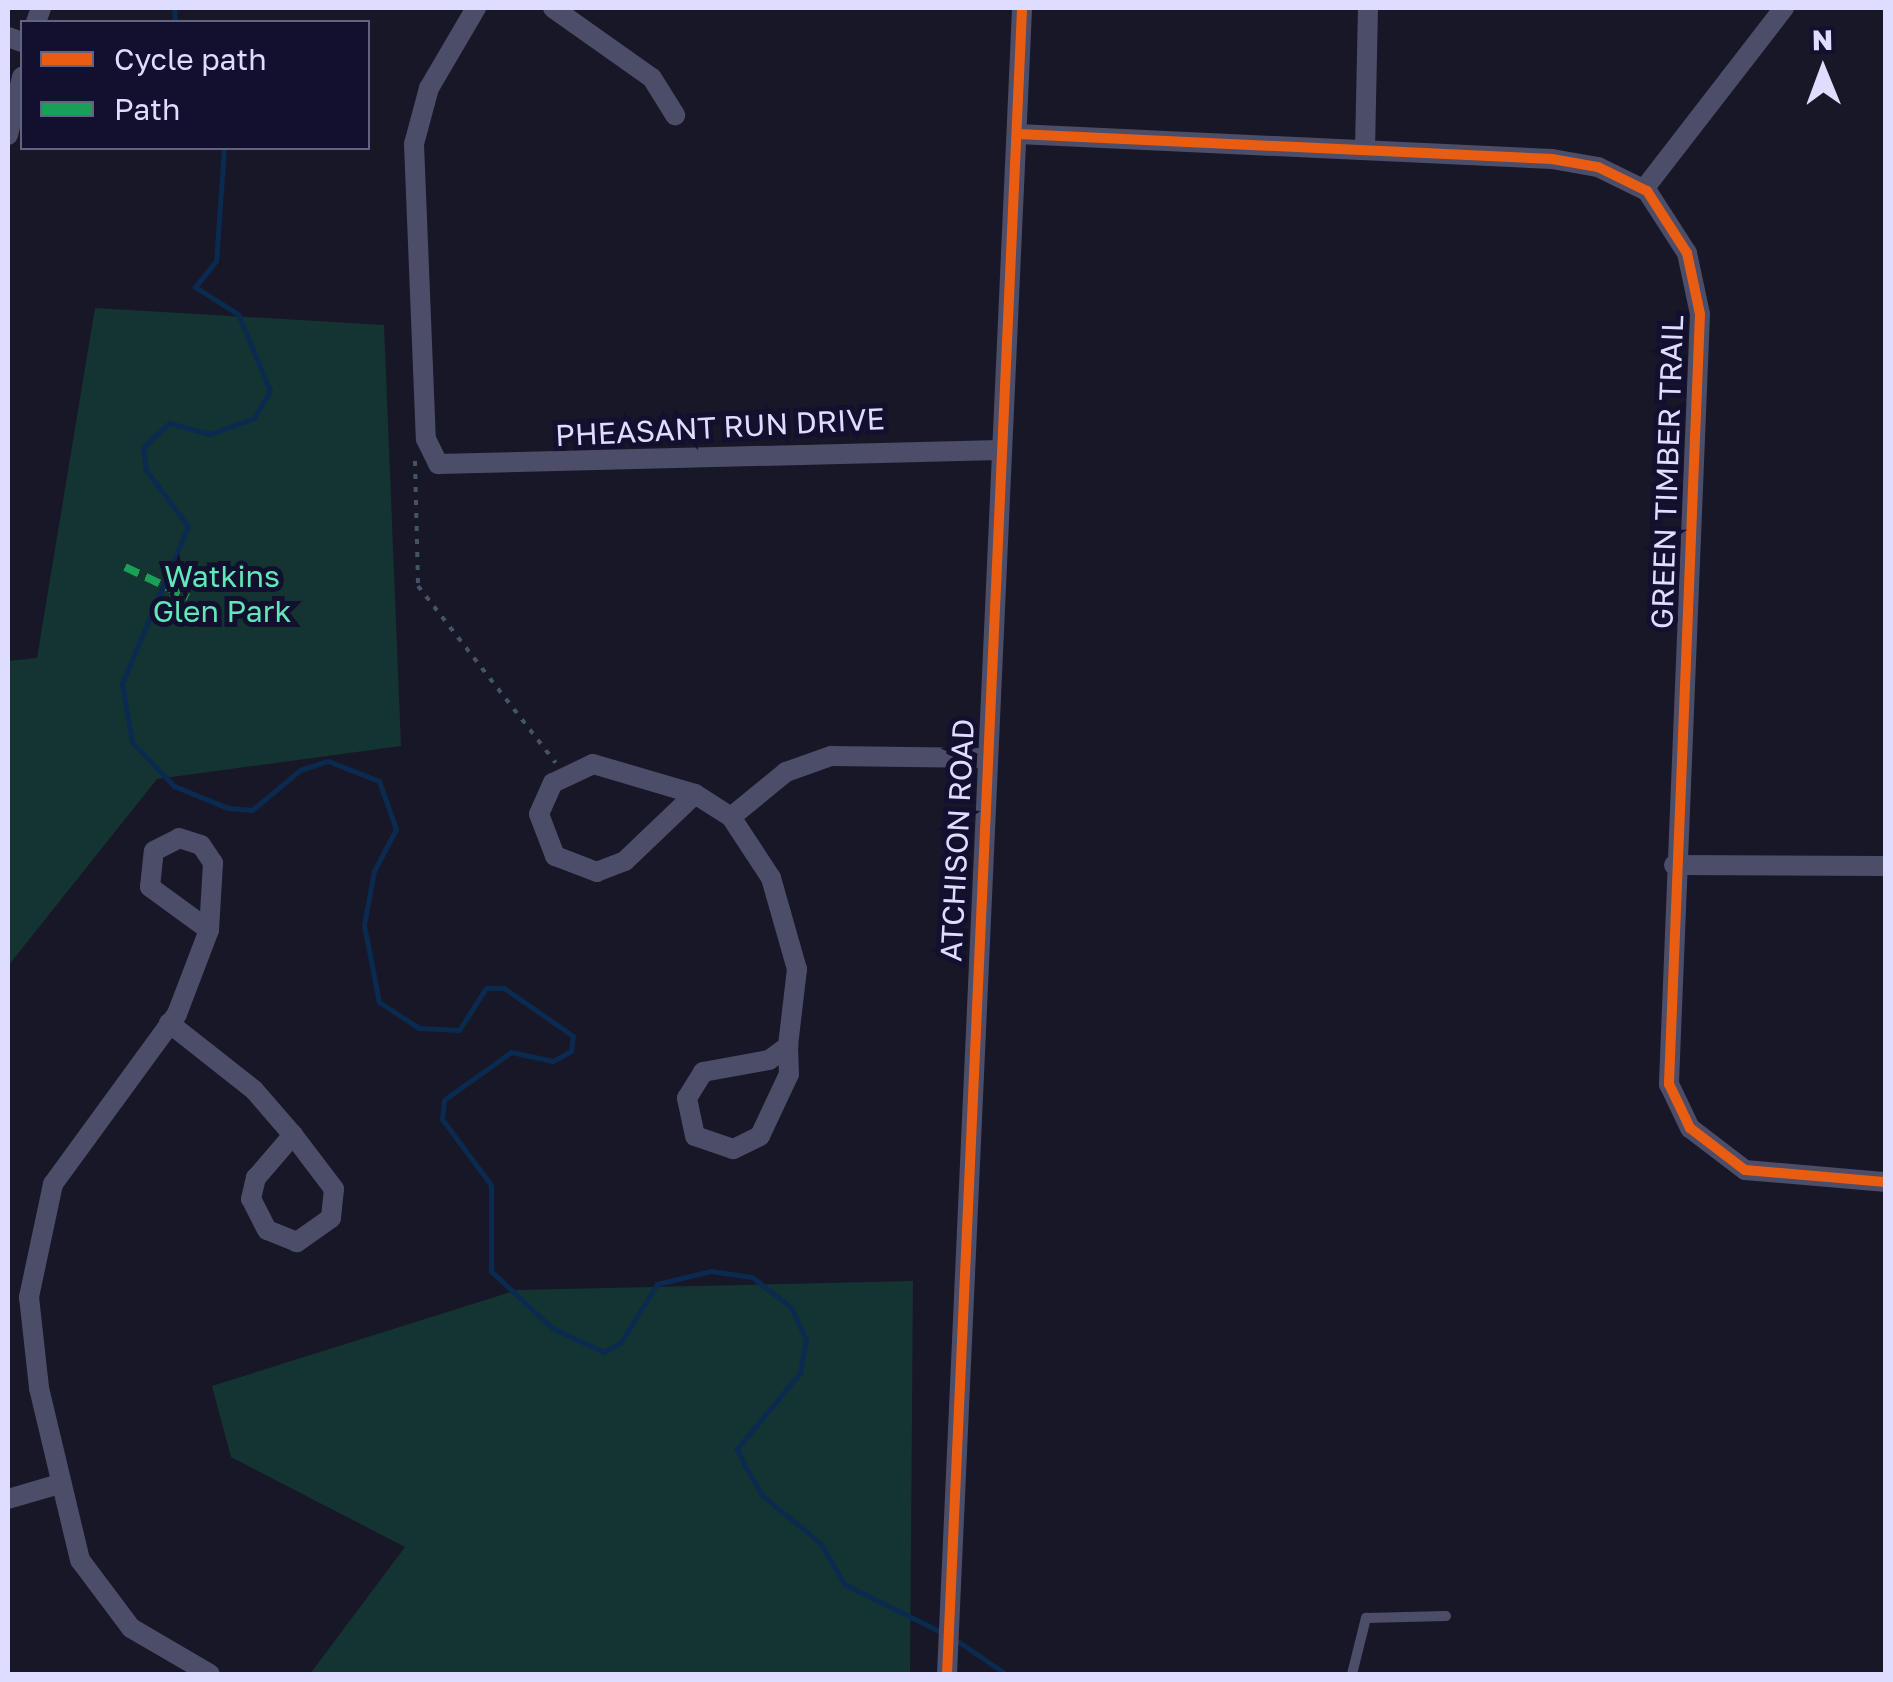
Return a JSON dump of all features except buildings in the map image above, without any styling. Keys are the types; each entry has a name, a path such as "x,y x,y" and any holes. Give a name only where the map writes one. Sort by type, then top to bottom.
{"street":[{"path":"426,438 414,144 429,88 476,8"},
{"path":"553,8 652,78 674,115"},
{"name":"ATCHISON ROAD","path":"947,1674 1022,8"},
{"path":"1365,150 1368,8"},
{"path":"1018,134 1575,162 1644,189 1784,8"},
{"path":"8,135 20,85"},
{"name":"GREEN TIMBER TRAIL","path":"1644,189 1687,253 1700,305 1666,1063 1684,1119 1745,1170 1886,1182"},
{"name":"PHEASANT RUN DRIVE","path":"426,438 444,468 1000,450"},
{"path":"731,817 786,772 832,756 986,758"},
{"path":"695,794 625,861 582,870 555,856 540,829 543,800 564,773 610,767 695,794 731,817 772,878 796,958 789,1074 760,1136 733,1149 695,1136 687,1098 703,1072 769,1060 788,1046"},
{"path":"210,930 150,887 148,866 170,839 201,845 213,864 210,930 194,985 71,1148 40,1218 29,1326 58,1484 80,1560 113,1610 210,1674"},
{"path":"1674,865 1886,866"},
{"path":"169,1023 254,1090 292,1135 334,1189 331,1218 297,1242 267,1230 251,1200 256,1178 292,1135"},
{"path":"8,1499 58,1484"}],"lane":[{"path":"1352,1674 1366,1618 1446,1616"}],"path":[{"path":"426,438 411,470 418,586 564,773"}],"green space":[{"name":"Watkins Glen Park","path":"95,308 384,325 401,746 157,779 8,966 8,661 37,658"},
{"path":"913,1281 910,1674 310,1674 405,1547 231,1457 212,1386 517,1290"}],"waterway":[{"path":"174,8 175,20"},
{"path":"224,150 216,261 195,287 238,314 270,391 254,418 210,434 169,423 143,447 146,470 188,526 122,684 132,742 174,786 228,808 252,810 300,770 328,761 379,781 396,829 374,871 364,925 379,1002 419,1028 459,1030 486,988 504,988 573,1036 571,1051 553,1061 511,1052 444,1100 442,1119 491,1185 491,1271 552,1328 604,1352 621,1342 657,1284 711,1271 752,1277 791,1307 806,1339 800,1373 737,1449 762,1495 821,1544 844,1584 943,1633"},
{"path":"953,1638 1006,1674"}],"marked path":[{"path":"125,567 188,597"}],"cycle path":[{"path":"947,1674 1022,8"},
{"path":"1018,134 1552,159 1598,167 1647,191 1687,253 1700,314 1669,1084 1690,1128 1745,1170 1886,1182"}]}
